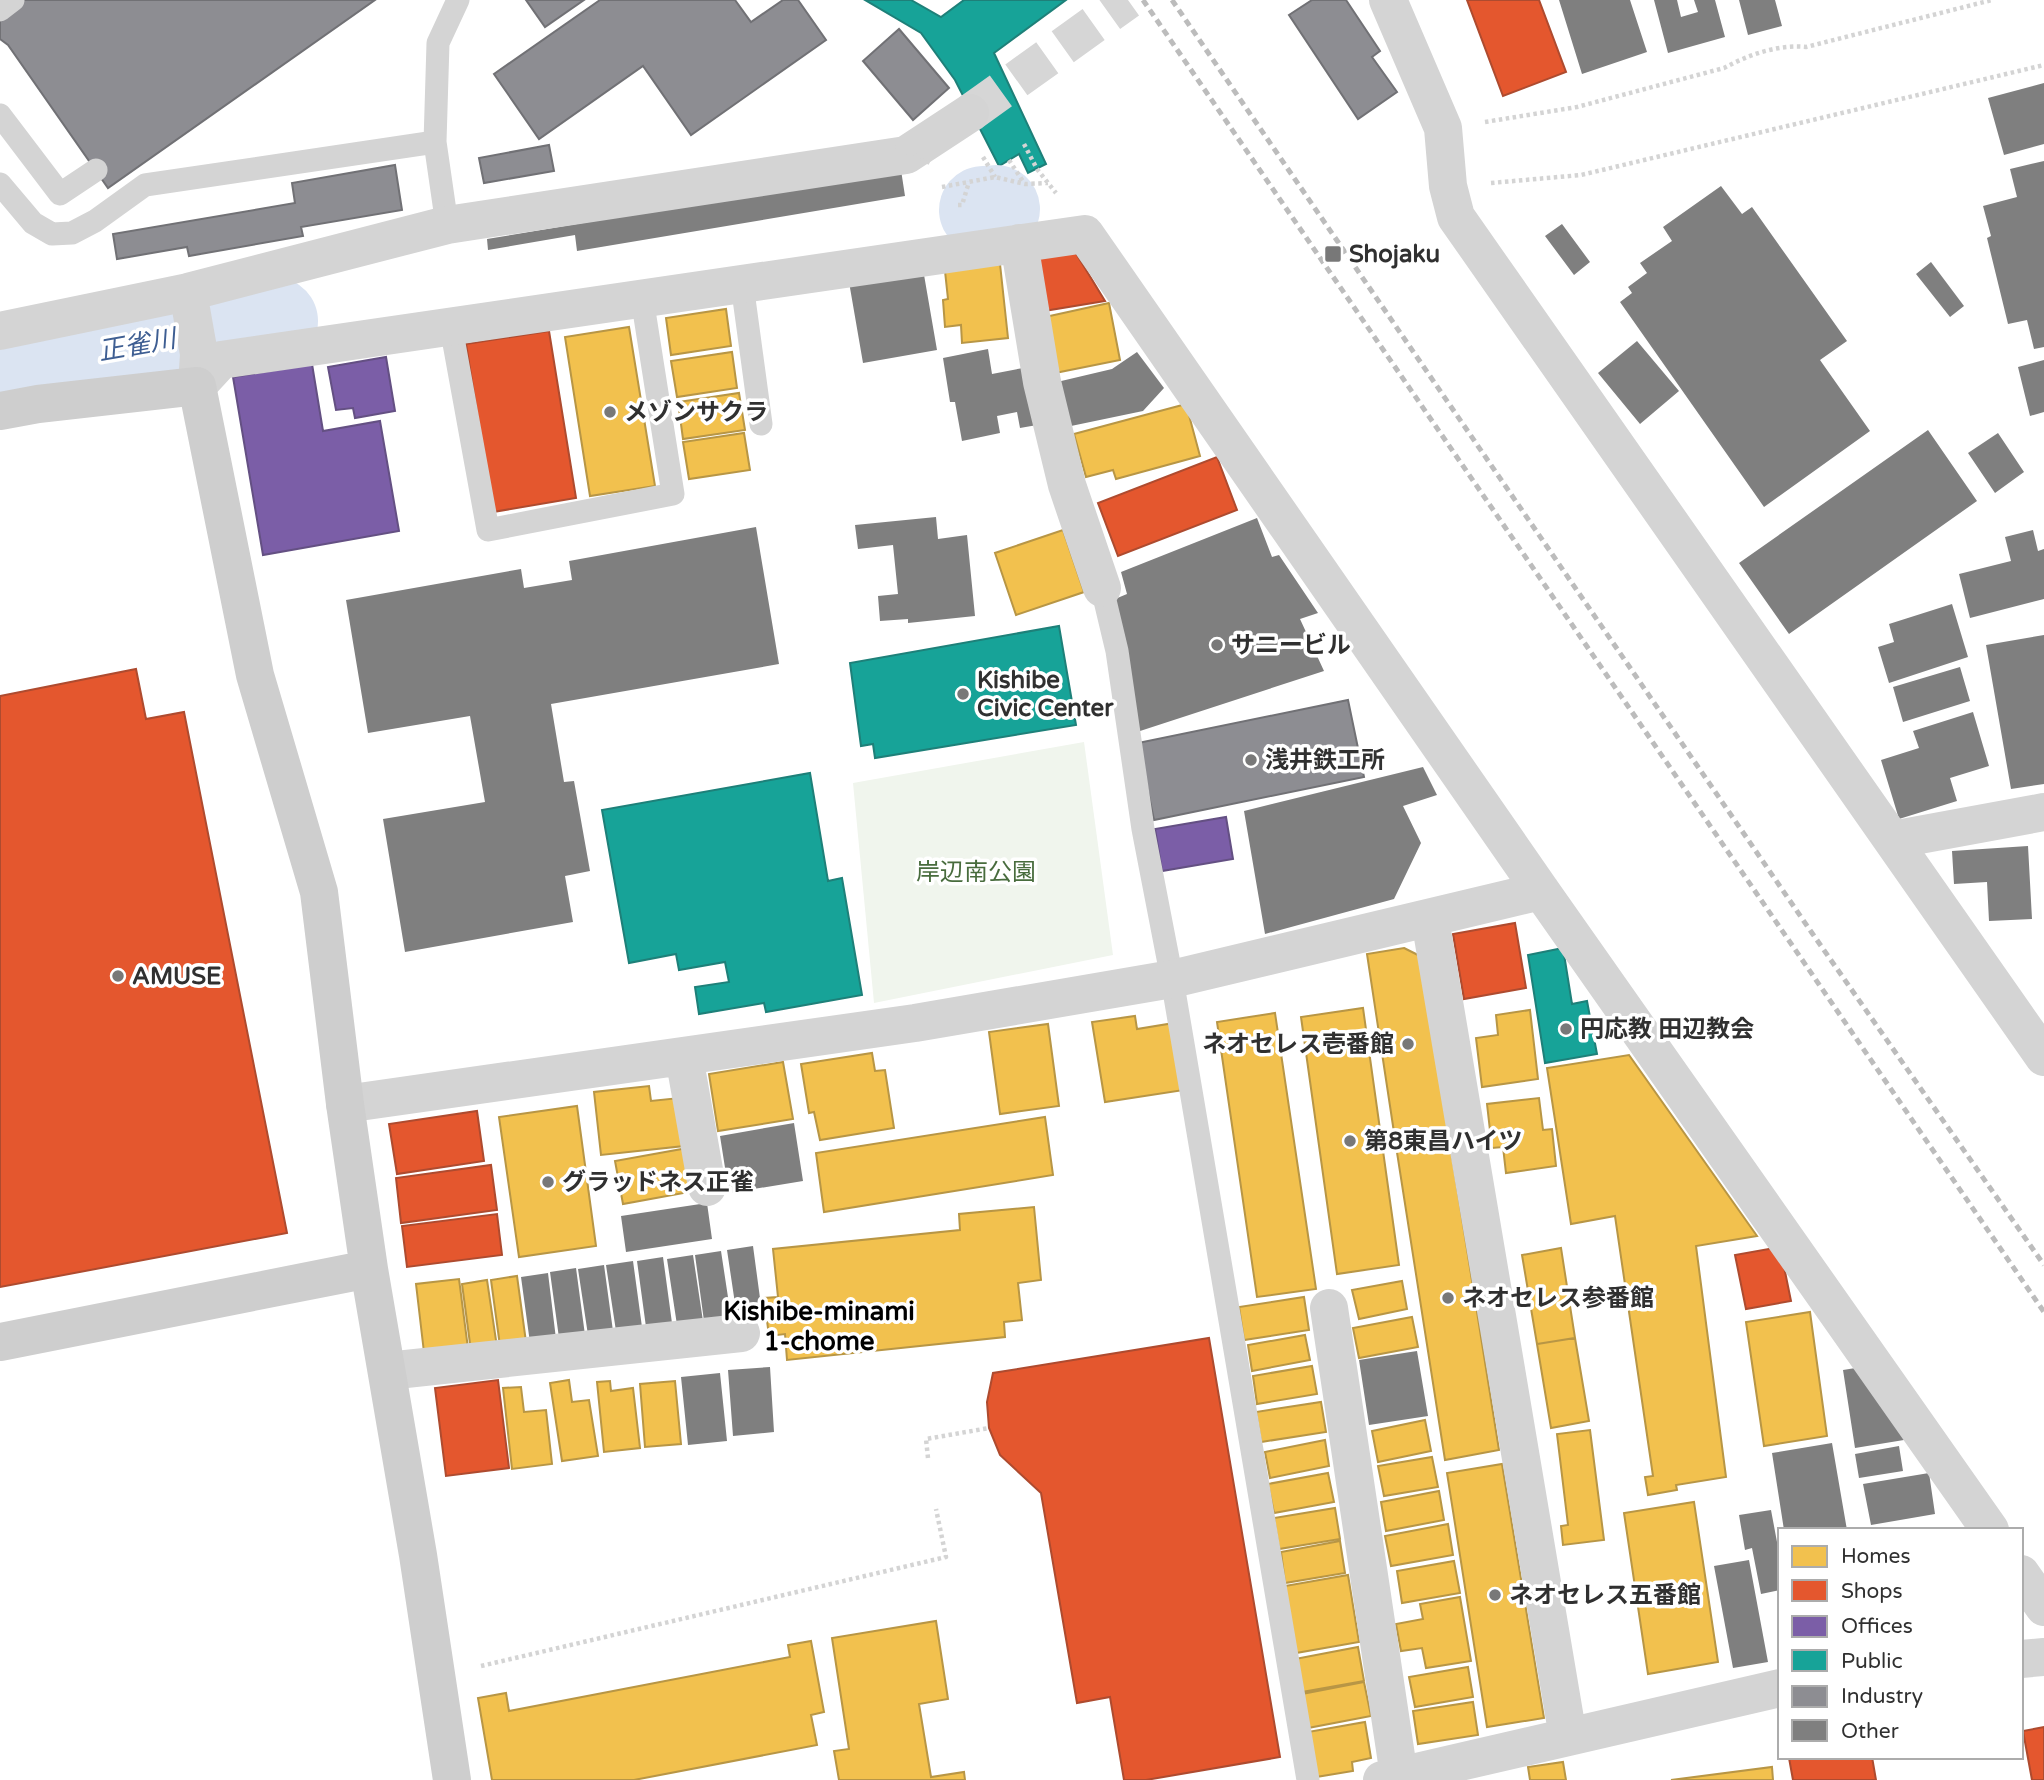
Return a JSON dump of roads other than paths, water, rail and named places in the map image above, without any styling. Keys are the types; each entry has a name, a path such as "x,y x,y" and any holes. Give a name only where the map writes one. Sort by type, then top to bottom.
{"street":[{"path":"1388,0 1443,128 1448,186 1456,217 2044,1057"},
{"path":"0,331 190,302 447,226 906,155 971,113"},
{"path":"0,411 198,370 222,360 1085,234 1541,891 1989,1528"},
{"path":"1019,243 1042,382 1064,472 1102,588"},
{"path":"190,302 198,370 255,674 319,892 369,1269 452,1780"},
{"path":"1892,840 2044,813"},
{"path":"345,1104 915,1023 1172,979 1541,891"},
{"path":"1430,919 1568,1737"},
{"path":"684,1056 707,1187"},
{"path":"0,1342 369,1269"},
{"path":"1329,1308 1391,1778 1778,1688"},
{"path":"387,1371 741,1333"},
{"path":"2023,1577 2044,1607"},
{"path":"2023,1659 2044,1657"}],"lane":[{"path":"0,10 13,0"},
{"path":"447,226 435,142 438,43 458,0"},
{"path":"0,116 60,194 96,170"},
{"path":"0,184 33,223 52,234 72,233 95,221 145,185 435,142"},
{"path":"742,284 761,424"},
{"path":"451,327 488,530 673,494 642,298"},
{"path":"1102,588 1116,651 1143,829 1172,979 1308,1780"}],"waterway":[{"name":"正雀川","path":"983,210 996,209"},
{"name":"正雀川","path":"0,370 274,321"}],"tunnel":[{"path":"970,113 1128,0"}],"railway":[{"path":"1143,0 2044,1312"},
{"path":"1172,0 1812,933 2044,1265"}],"place":[{"name":"Shojaku","path":"1333,254"},
{"name":"メゾンサクラ","path":"610,412"},
{"name":"サニービル","path":"1217,645"},
{"name":"Kishibe Civic Center","path":"963,694"},
{"name":"浅井鉄工所","path":"1251,760"},
{"name":"AMUSE","path":"118,976"},
{"name":"円応教 田辺教会","path":"1566,1029"},
{"name":"ネオセレス壱番館","path":"1408,1044"},
{"name":"第8東昌ハイツ","path":"1350,1141"},
{"name":"グラッドネス正雀","path":"548,1182"},
{"name":"ネオセレス参番館","path":"1448,1298"},
{"name":"ネオセレス五番館","path":"1495,1595"}],"district":[{"name":"Kishibe-minami 1-chome","path":"819,1326"}],"park label":[{"name":"岸辺南公園","path":"976,872"}]}
